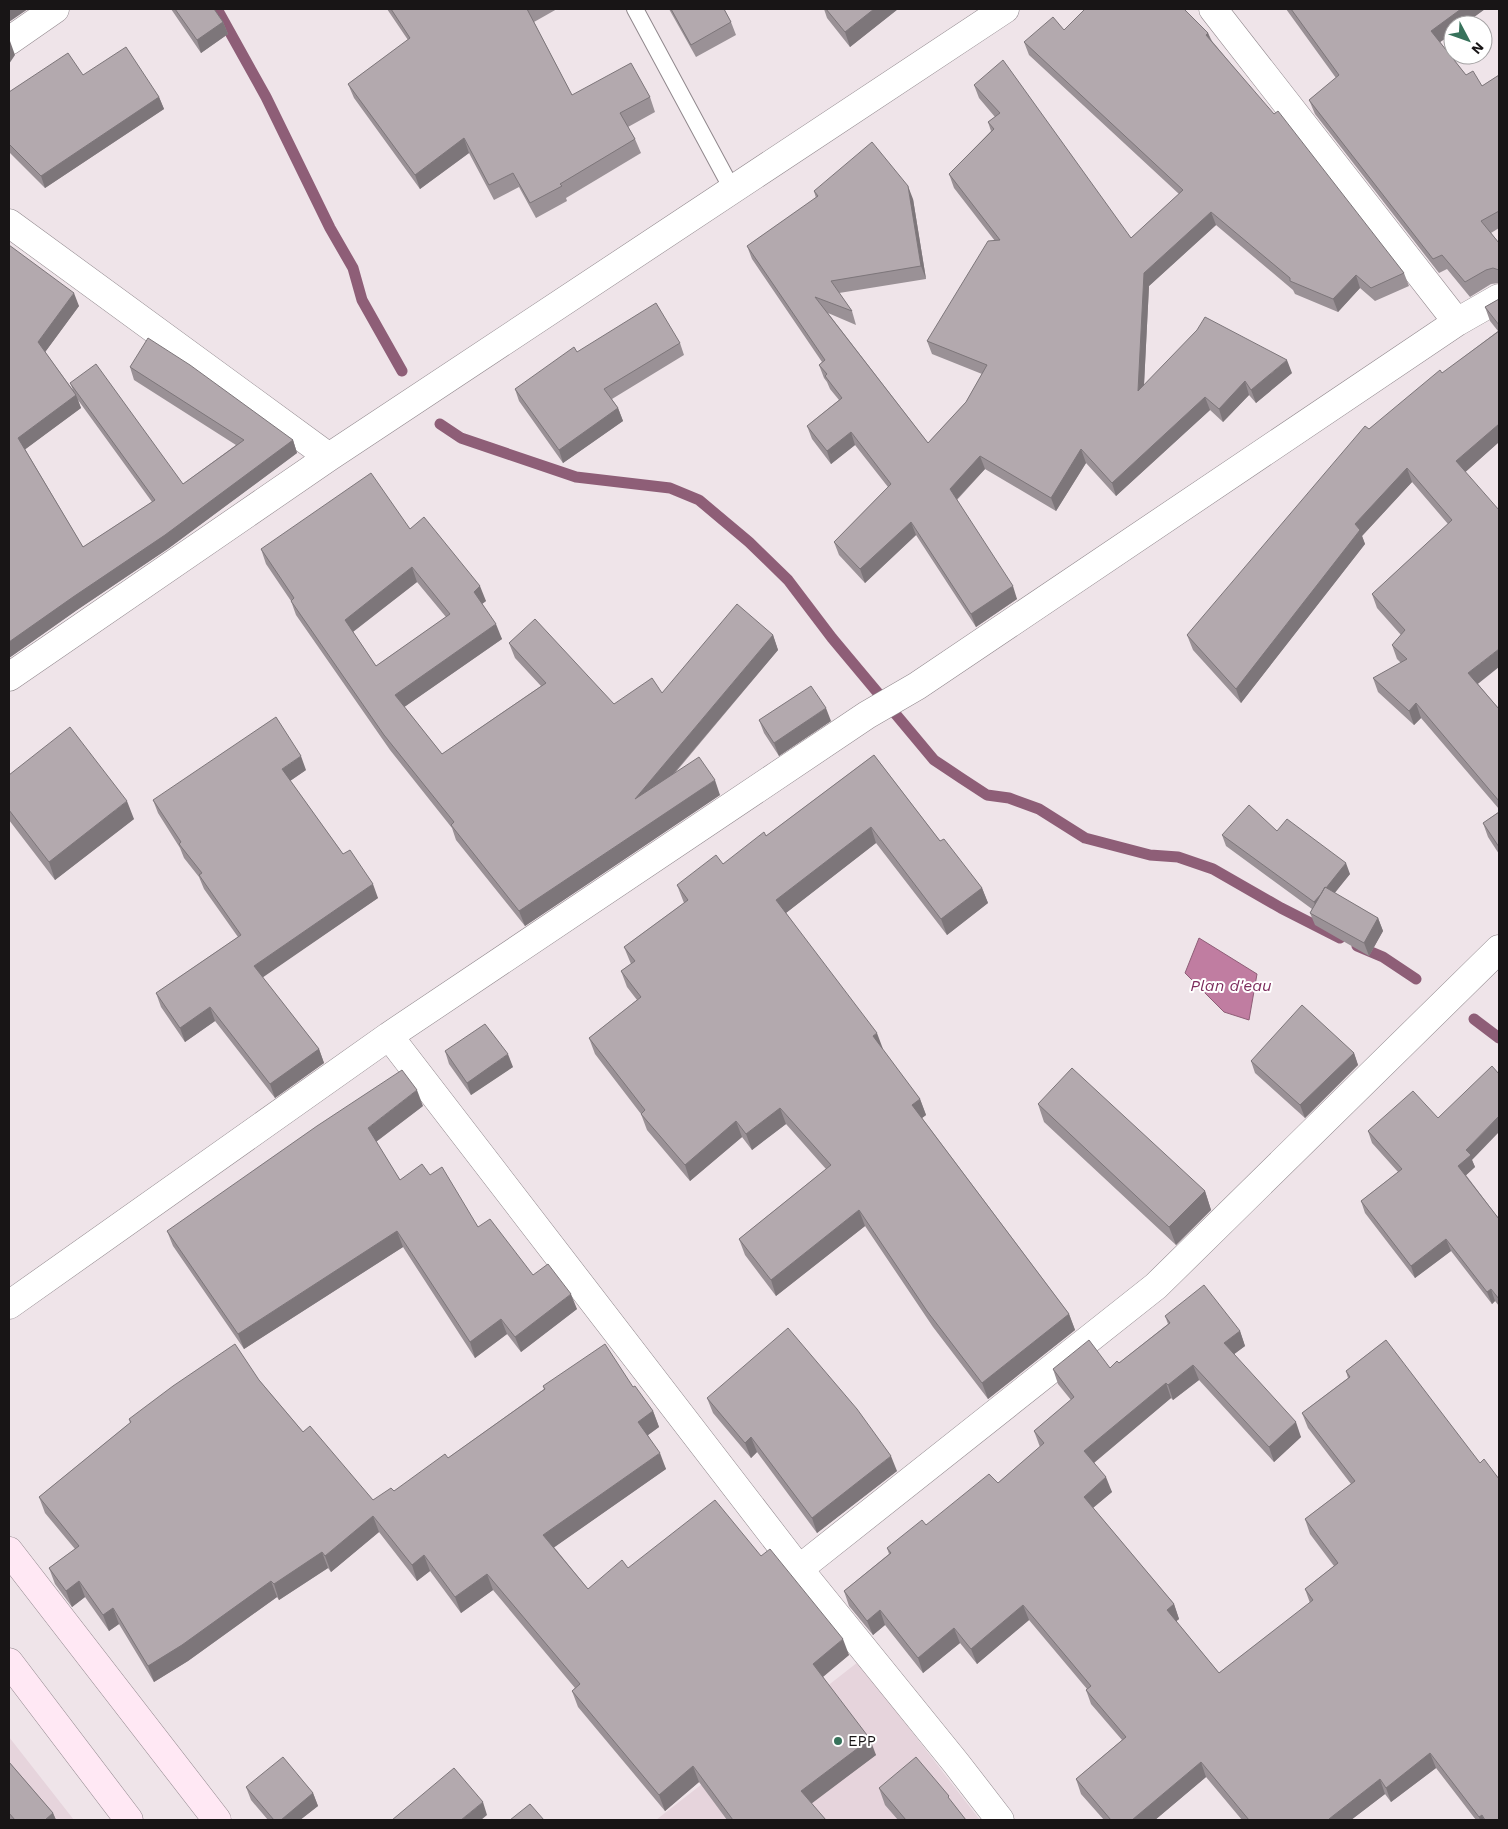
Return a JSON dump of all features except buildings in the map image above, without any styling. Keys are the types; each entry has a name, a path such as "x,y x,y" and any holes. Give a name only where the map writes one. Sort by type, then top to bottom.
{"street":[{"path":"9,41 55,9"},
{"path":"9,677 329,457 1005,9"},
{"path":"1213,9 1457,322"},
{"path":"9,223 329,457"},
{"path":"9,1306 390,1036 867,715 917,686 1457,322 1499,298"},
{"path":"799,1569 1156,1286 1499,949"},
{"path":"390,1036 799,1569 1000,1820"},
{"path":"9,1551 217,1820"},
{"path":"9,1662 129,1820"}],"lane":[{"path":"635,9 732,190"}],"shaded area":[{"name":"EPP","path":"858,1662 980,1820 656,1820"},
{"path":"9,1737 74,1820 9,1820"}],"water":[{"name":"Plan d'eau","path":"1199,938 1257,974 1249,1020 1224,1012 1185,973"}],"waterway":[{"path":"217,9 266,97 330,228 353,268 362,300 402,371"},
{"path":"440,424 461,438 576,477 670,488 699,500 749,542 788,580 832,638 934,760 987,795 1009,798 1039,809 1085,838 1150,855 1178,857 1213,869 1281,908 1340,938"},
{"path":"1357,946 1383,957 1416,979"},
{"path":"1474,1019 1499,1038"}],"place":[{"name":"EPP","path":"838,1741"}]}
